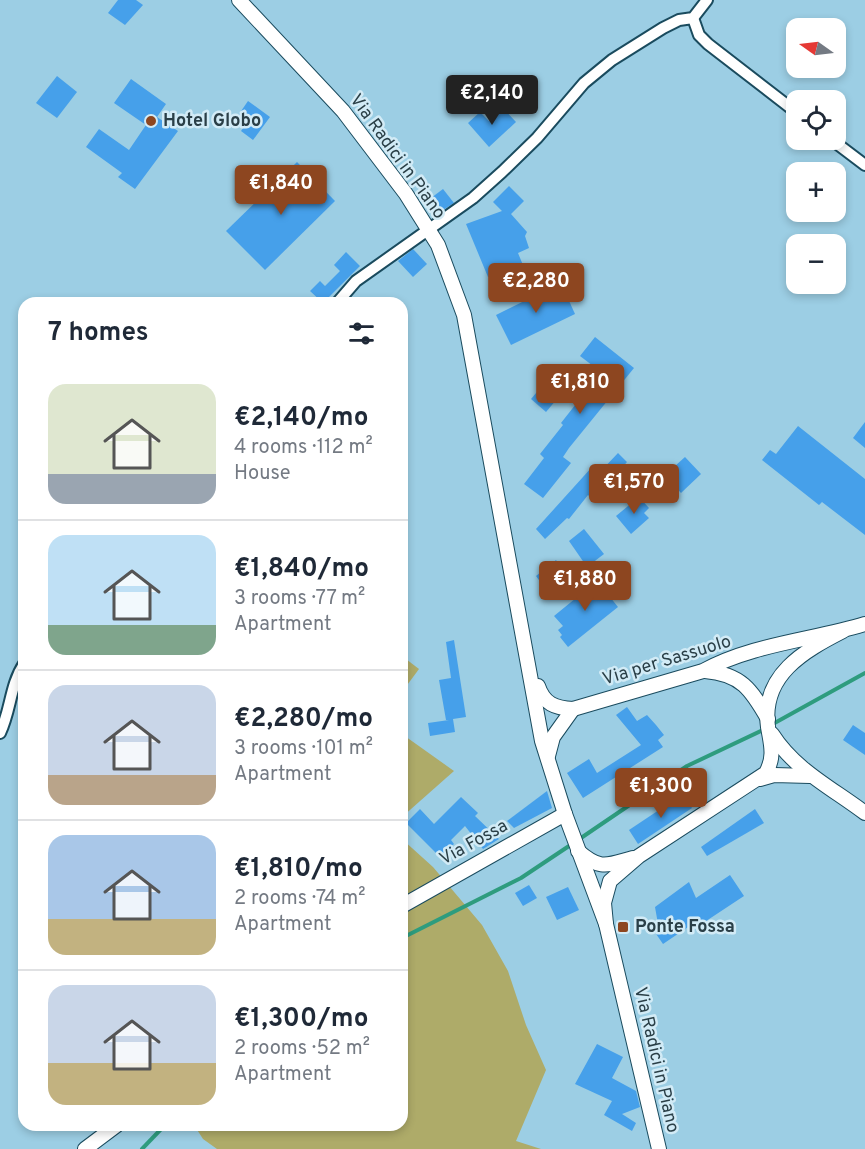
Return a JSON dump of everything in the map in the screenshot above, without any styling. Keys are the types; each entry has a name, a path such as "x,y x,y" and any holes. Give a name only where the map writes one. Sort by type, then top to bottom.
{"street":[{"name":"Via Radici in Piano","path":"239,0 343,111 406,194 438,245 464,315 548,758 565,814 606,924 659,1149"},
{"path":"342,297 356,281 473,198 537,138 584,83 612,60 663,28 679,20 693,18 706,0"},
{"path":"693,18 699,35 708,44 786,104"},
{"path":"845,150 865,165"},
{"path":"767,716 775,685 787,667 812,647 843,631 865,624"},
{"name":"Via per Sassuolo","path":"573,709 703,671 717,663 843,631"},
{"path":"530,664 541,694 548,704 573,709"},
{"path":"703,671 722,672 748,687 767,716 776,747 810,776 865,813"},
{"path":"0,733 7,718 18,673"},
{"path":"548,758 553,736 573,709"},
{"path":"760,779 771,763 776,747"},
{"path":"606,924 604,903 607,885 639,856 760,779 774,775 810,776"},
{"name":"Via Fossa","path":"408,902 461,870 565,814"},
{"path":"582,857 605,866 639,856"},
{"path":"85,1149 109,1131"}],"shaded area":[{"path":"408,661 419,669 408,684"},
{"path":"408,738 454,771 408,812"},
{"path":"408,844 433,867 482,925 508,971 526,1025 546,1070 516,1141 541,1149 217,1149 203,1139 198,1131 408,1131"}],"building":[{"path":"118,0 136,0 143,5 125,25 108,13"},
{"path":"57,76 77,92 57,118 36,103"},
{"name":"Hotel Globo","path":"131,79 166,104 157,117 178,131 135,189 118,177 122,173 86,147 99,129 129,150 146,125 114,103"},
{"path":"248,101 270,117 253,140 241,131 246,124 237,117"},
{"path":"503,108 516,122 489,147 468,123 480,112 489,121"},
{"path":"297,162 335,201 265,270 226,231"},
{"path":"509,186 524,201 511,214 527,232 525,236 529,248 518,253 525,270 508,276 507,271 488,277 466,224 502,211 493,202"},
{"path":"443,189 454,203 437,214 427,201"},
{"path":"413,249 427,264 413,277 398,261"},
{"path":"346,252 360,266 329,297 316,297 310,291 320,281 325,286 340,271 334,265"},
{"path":"561,283 575,314 511,345 496,315"},
{"path":"595,337 634,368 569,448 563,457 571,463 543,498 524,484 544,458 540,454 563,425 561,423 601,372 580,356"},
{"path":"542,386 557,399 546,412 531,399"},
{"path":"865,422 865,448 853,438"},
{"path":"798,426 865,479 865,535 822,502 819,505 762,460 770,450 776,454"},
{"path":"618,453 627,462 609,482 611,484 595,502 588,495 569,519 567,518 545,539 536,529 592,467 599,473"},
{"path":"685,457 701,474 681,493 665,475"},
{"path":"639,497 649,508 644,513 649,518 631,534 616,516"},
{"path":"584,529 604,554 587,567 569,541"},
{"path":"556,560 567,575 547,591 536,576"},
{"path":"594,577 618,607 568,647 560,637 562,635 558,630 563,626 554,616 576,598 573,594"},
{"path":"454,640 466,717 453,719 455,732 430,736 428,723 449,720 446,720 439,680 451,678 446,642"},
{"path":"627,707 637,721 647,715 656,725 664,735 658,740 663,747 583,798 567,773 589,759 597,773 641,745 616,715"},
{"path":"853,725 865,733 865,755 843,740"},
{"path":"547,791 552,808 514,828 507,821"},
{"path":"683,794 692,808 638,844 629,830"},
{"path":"461,797 478,813 475,816 499,839 483,849 465,826 451,840 454,844 440,857 408,825 408,821 420,809 434,824"},
{"path":"755,809 764,823 707,856 701,847"},
{"path":"730,875 744,896 697,927 694,923 663,944 652,928 658,924 655,907 689,882 696,898"},
{"path":"529,885 537,898 523,906 515,893"},
{"path":"568,887 579,910 557,920 546,897"},
{"path":"597,1044 623,1057 612,1078 636,1091 640,1107 622,1114 636,1123 632,1131 604,1115 612,1101 575,1084"}],"waterway":[{"path":"771,725 865,673"},
{"path":"578,840 687,766 765,729"},
{"path":"408,935 521,878 572,844"},
{"path":"142,1149 159,1131"}],"place":[{"name":"Hotel Globo","path":"151,121"},
{"name":"Ponte Fossa","path":"623,927"}]}
